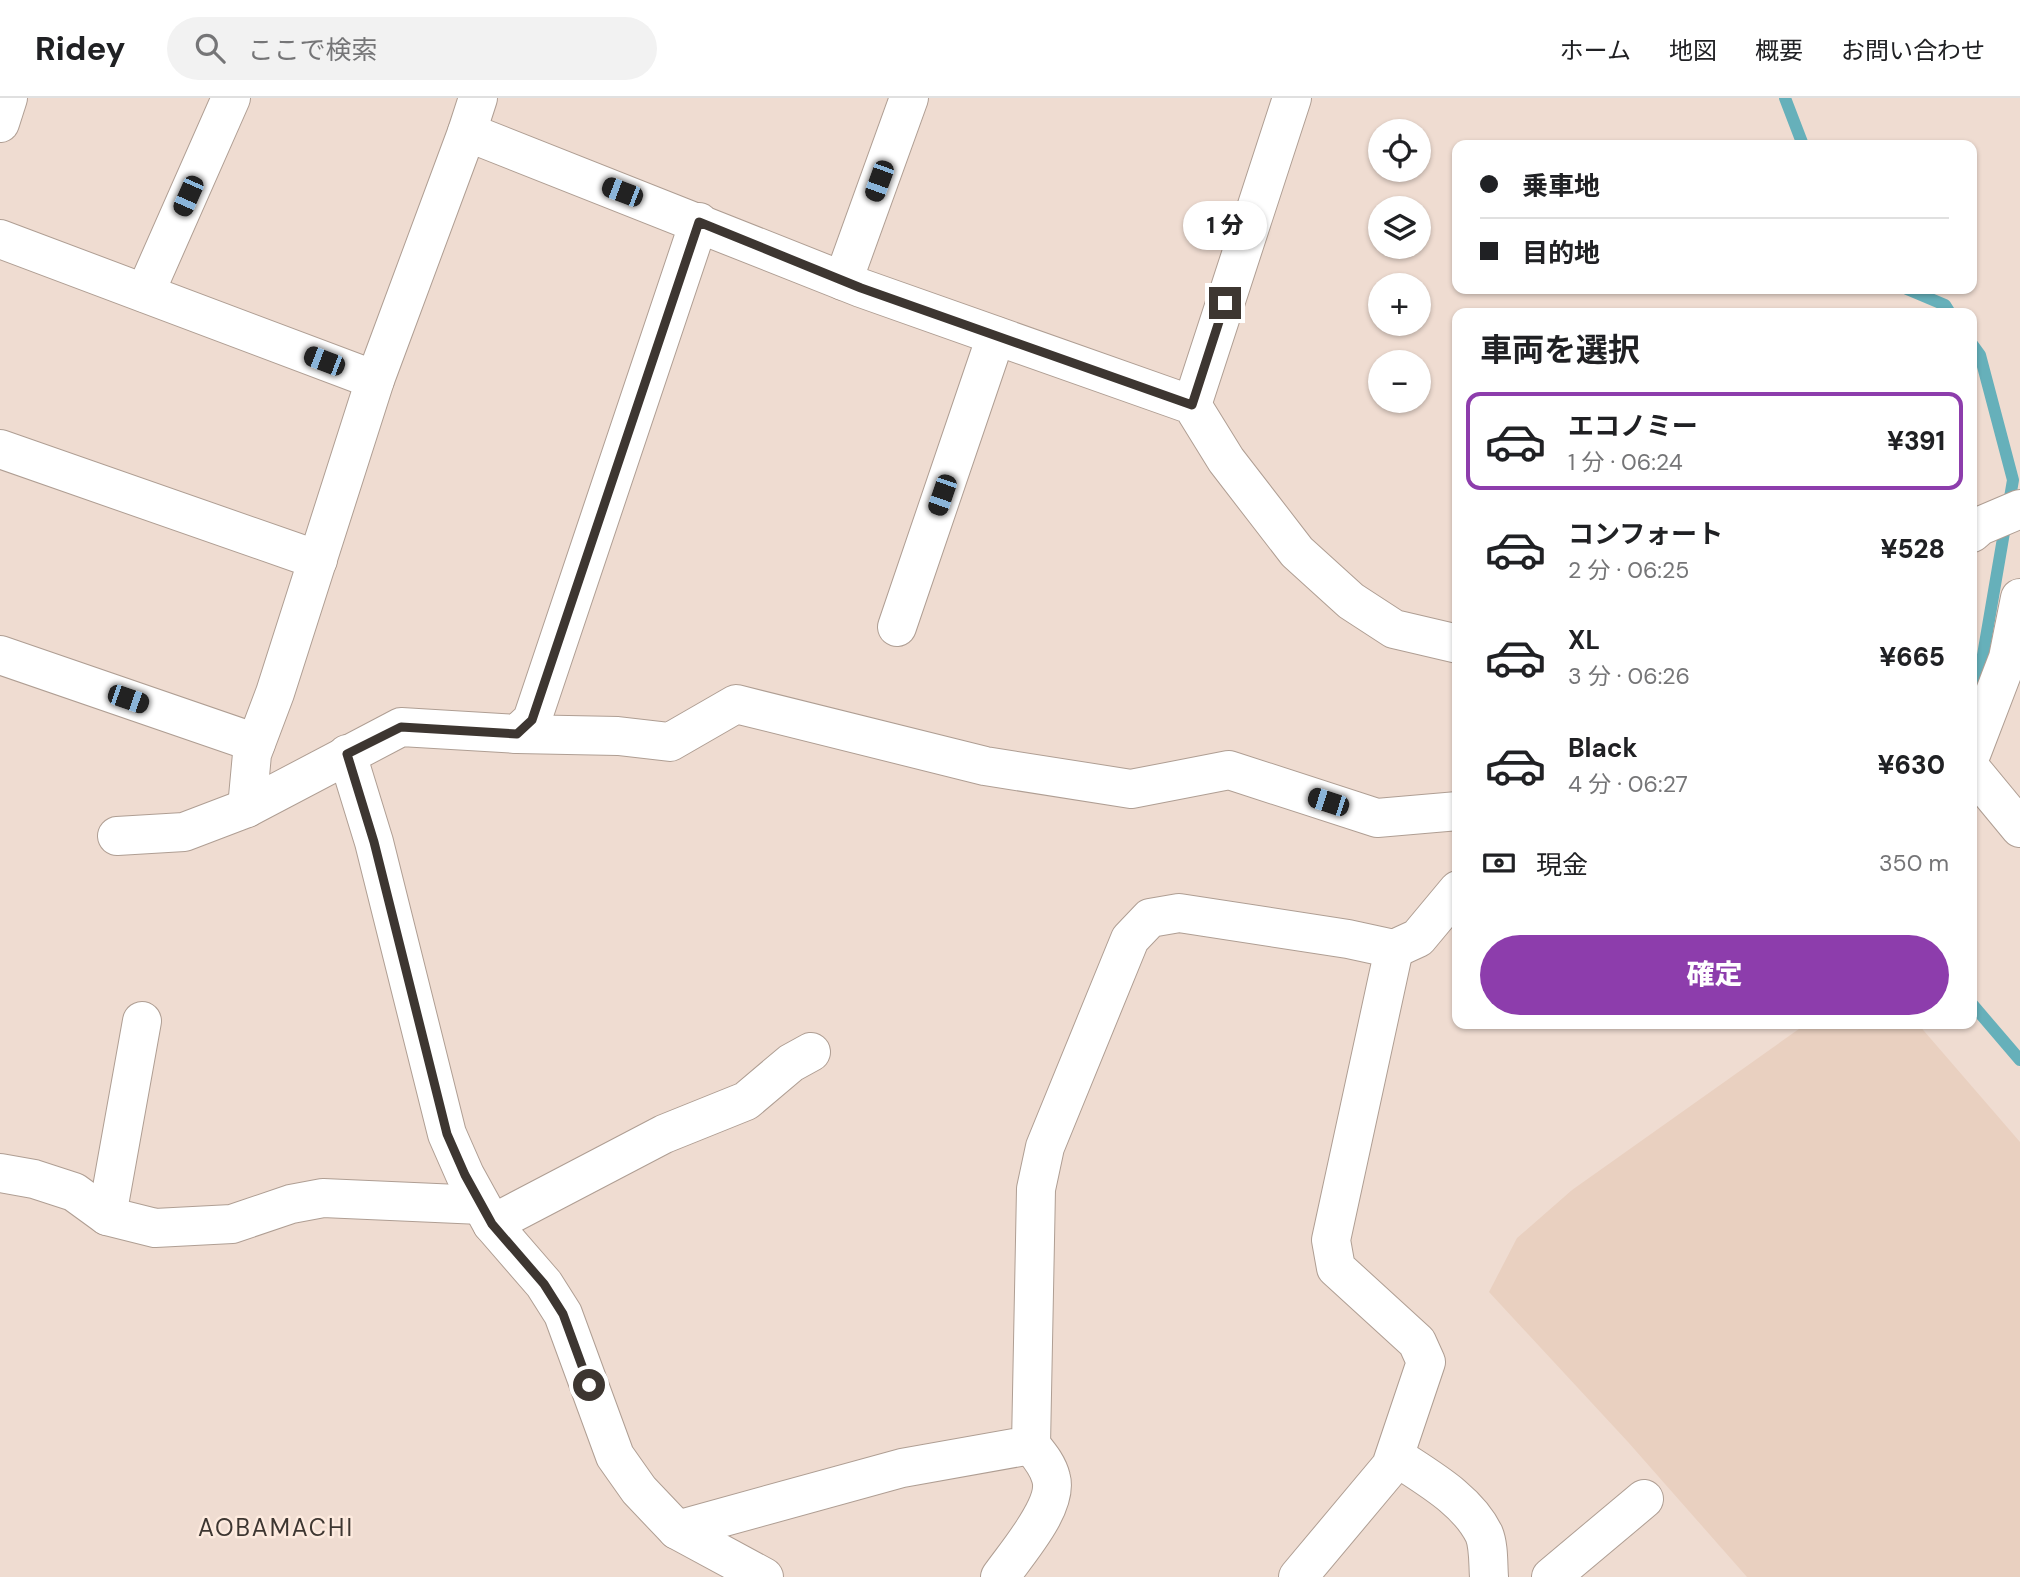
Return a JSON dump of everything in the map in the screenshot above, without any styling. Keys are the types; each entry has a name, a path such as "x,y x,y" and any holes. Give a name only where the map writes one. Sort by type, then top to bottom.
{"street":[{"path":"0,123 8,98"},
{"path":"145,293 231,98"},
{"path":"1192,405 1292,98"},
{"path":"843,281 900,101"},
{"path":"247,808 252,754 375,380 472,115 699,222 843,281 1192,405 1226,460 1297,552 1351,601 1394,629 1452,643"},
{"path":"517,734 532,720 699,222"},
{"path":"0,239 375,380"},
{"path":"897,627 996,336"},
{"path":"0,449 317,560"},
{"path":"1977,739 2008,658 2020,598"},
{"path":"0,655 256,743"},
{"path":"117,836 184,832 247,808 401,727 517,734 618,736 670,742 736,704 985,766 1130,789 1229,770 1377,818 1452,812"},
{"path":"347,754 374,842 447,1134 487,1214 544,1284 563,1314 615,1456 639,1490 677,1530 764,1577"},
{"path":"1977,776 2020,828"},
{"path":"1000,1577 1047,1509 1053,1493 1052,1479 1031,1445 1036,1189 1045,1147 1130,939 1150,918 1179,913 1348,939 1394,949 1418,939 1452,897"},
{"path":"1298,1577 1391,1466 1426,1362 1417,1342 1336,1268 1331,1240 1394,949"},
{"path":"107,1216 142,1021"},
{"path":"0,1173 34,1179 74,1192 107,1216 155,1228 232,1224 291,1204 323,1198 487,1214 664,1134 746,1101 791,1063 811,1052"},
{"path":"677,1530 902,1468 1031,1445"},
{"path":"1395,1456 1454,1497 1471,1515 1485,1536 1489,1577"},
{"path":"1552,1577 1644,1499"}],"shaded area":[{"path":"1799,1029 1922,1029 2020,1142 2020,1577 1747,1577 1628,1442 1489,1292 1517,1238 1572,1190"}],"waterway":[{"path":"1785,98 1801,140"},
{"path":"1919,294 1947,308"},
{"path":"1977,351 2013,480 1983,655 1977,674"},
{"path":"1977,1010 2020,1060"}],"district":[{"name":"AOBAMACHI","path":"276,1528"}],"route":[{"path":"589,1385 563,1314 544,1284 492,1224 465,1175 447,1134 411,1000 374,842 347,754 401,727 517,734 532,720 699,222 861,288 1192,405 1225,303"}]}
